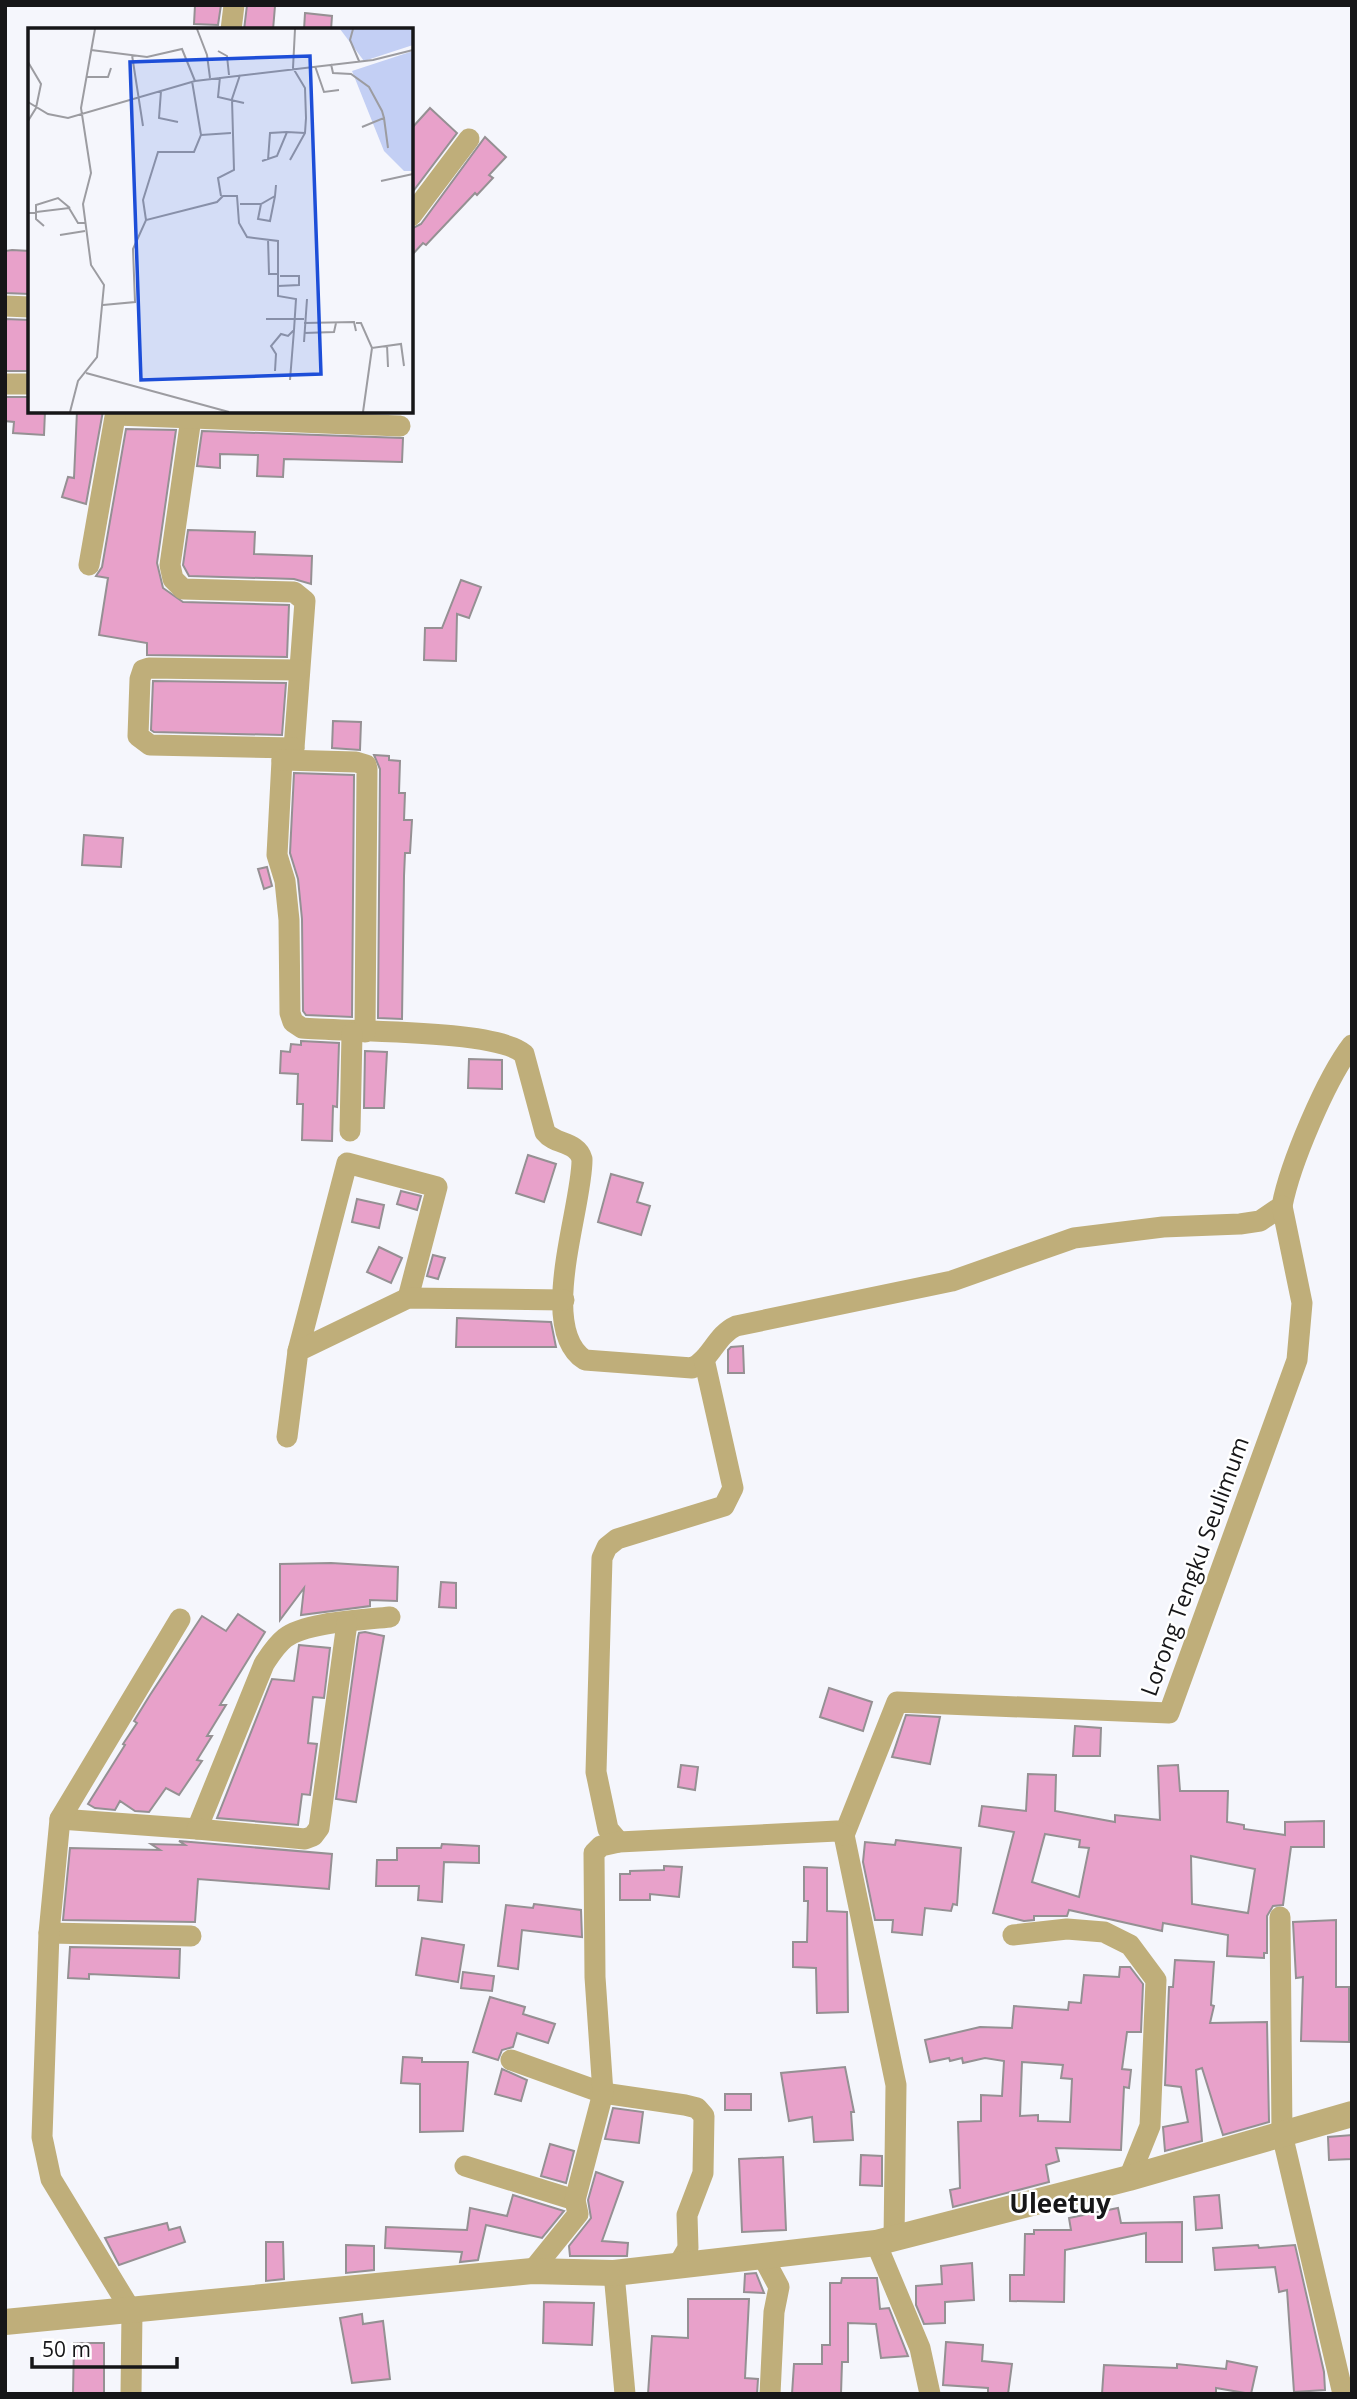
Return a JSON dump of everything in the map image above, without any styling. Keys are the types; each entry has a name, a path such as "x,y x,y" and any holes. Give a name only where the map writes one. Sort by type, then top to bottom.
{"street":[{"path":"231,28 234,5"},
{"path":"413,213 470,139"},
{"path":"5,306 28,307"},
{"path":"5,384 28,384"},
{"path":"89,565 116,413 192,414 400,426"},
{"path":"192,414 170,565 173,579 183,589 299,594 306,608 277,855 285,881 289,920 290,1013 302,1028 430,1033 498,1044 515,1048 524,1054 545,1132 550,1138 572,1146 582,1160 567,1246 564,1300 571,1344 585,1360 692,1368 704,1359 723,1334 736,1326 952,1281 1074,1238 1163,1227 1260,1221 1275,1227 1287,1239"},
{"path":"299,670 143,670 140,679 138,736 150,745 288,754 366,765 358,1032 350,1131"},
{"path":"1260,1221 1282,1206 1289,1178 1328,1084 1352,1045"},
{"path":"287,1437 298,1351 347,1163 437,1187 408,1298"},
{"name":"Lorong Tengku Seulimum","path":"844,1835 897,1702 1169,1713 1297,1360 1302,1303 1282,1206"},
{"path":"298,1351 408,1298 564,1300"},
{"path":"619,1842 608,1829 596,1785 602,1558 607,1547 617,1539 724,1506 729,1501 733,1488 704,1359"},
{"path":"197,1829 264,1664 273,1650 286,1636 302,1629 390,1617"},
{"path":"131,2394 132,2312 57,2190 45,2160 42,2137 48,1933 60,1819 180,1619"},
{"path":"60,1819 305,1839 313,1836 319,1828 346,1623"},
{"path":"531,2271 578,2214 575,2200 603,2092 592,1861 601,1846 619,1842 837,1830 844,1835 896,2085 885,2241 920,2348 930,2394"},
{"path":"1280,1917 1282,2134 1343,2394"},
{"path":"1013,1935 1067,1929 1104,1932 1130,1945 1156,1980 1150,2126 1129,2178"},
{"path":"48,1933 191,1936"},
{"path":"511,2060 603,2092 697,2108 704,2116 703,2173 687,2215 688,2248 677,2267"},
{"path":"5,2322 132,2312 531,2271 614,2273 885,2241 1129,2178 1352,2114"},
{"path":"465,2166 575,2200"},
{"path":"762,2257 779,2287 774,2312 770,2394"},
{"path":"614,2273 625,2394"}],"building":[{"path":"195,5 221,5 218,25 194,24"},
{"path":"247,5 275,6 273,28 244,28"},
{"path":"305,13 332,16 331,28 304,28"},
{"path":"430,108 457,133 413,191 413,127"},
{"path":"485,137 506,157 489,175 493,178 477,195 475,193 426,245 423,243 413,254 413,228 421,224"},
{"path":"5,251 28,251 28,294 5,293"},
{"path":"5,319 28,320 28,371 5,371"},
{"path":"5,397 28,397 28,413 45,413 44,435 13,433 14,422 5,421"},
{"path":"77,413 103,413 86,504 62,497 68,477 74,478"},
{"path":"126,429 176,430 157,563 163,588 183,602 289,605 287,657 147,655 147,643 99,635 108,578 96,576 102,567"},
{"path":"202,431 403,438 402,462 284,459 283,477 257,476 258,455 220,454 220,468 197,466"},
{"path":"188,530 255,532 254,554 312,556 311,584 294,579 189,576 183,565"},
{"path":"461,580 481,587 469,618 457,614 456,661 424,660 425,628 442,628"},
{"path":"153,681 286,683 282,735 154,732 151,730"},
{"path":"333,721 361,722 360,750 332,748"},
{"path":"374,755 389,756 389,760 400,761 399,793 405,793 404,820 412,820 410,853 405,853 402,1019 378,1018 380,769"},
{"path":"294,773 354,775 352,1017 306,1015 303,1011 302,919 298,879 290,853"},
{"path":"84,835 123,838 121,867 82,865"},
{"path":"267,867 272,886 264,889 258,869"},
{"path":"301,1041 339,1043 337,1107 333,1106 332,1141 302,1140 303,1104 297,1104 298,1074 280,1073 281,1051 290,1052 291,1044 301,1045"},
{"path":"365,1051 387,1052 384,1108 364,1108"},
{"path":"469,1059 502,1060 502,1089 468,1088"},
{"path":"528,1155 556,1164 544,1202 516,1193"},
{"path":"611,1174 643,1183 637,1202 650,1206 641,1235 598,1222"},
{"path":"401,1191 421,1196 417,1210 397,1204"},
{"path":"357,1199 384,1205 379,1228 352,1222"},
{"path":"379,1247 402,1258 391,1283 367,1272"},
{"path":"433,1255 445,1258 438,1279 427,1276"},
{"path":"457,1318 551,1322 556,1347 456,1347"},
{"path":"743,1346 744,1373 728,1373 728,1350 731,1347"},
{"path":"331,1563 398,1567 397,1601 370,1600 370,1606 301,1615 304,1588 280,1620 280,1564"},
{"path":"441,1582 456,1583 456,1608 439,1607"},
{"path":"238,1614 265,1632 220,1705 226,1705 207,1736 212,1736 197,1760 202,1761 179,1795 166,1788 149,1812 135,1811 120,1801 115,1810 95,1808 88,1804 125,1745 123,1744 137,1723 134,1721 202,1616 226,1631"},
{"path":"359,1633 384,1636 356,1802 336,1799 358,1637"},
{"path":"299,1645 330,1648 324,1698 313,1697 308,1743 317,1744 310,1795 302,1794 298,1825 217,1818 272,1679 294,1681"},
{"path":"829,1688 872,1702 863,1731 820,1717"},
{"path":"906,1715 940,1717 930,1764 892,1757"},
{"path":"1075,1726 1101,1728 1100,1756 1073,1756"},
{"path":"681,1765 698,1767 695,1790 678,1787"},
{"path":"1178,1765 1180,1791 1228,1791 1227,1822 1244,1825 1244,1829 1285,1835 1285,1822 1324,1821 1324,1847 1291,1847 1283,1905 1273,1906 1267,1916 1267,1953 1264,1953 1264,1958 1227,1956 1228,1935 1163,1923 1162,1931 1069,1910 1067,1916 1034,1916 1034,1920 1024,1921 993,1913 1014,1832 979,1826 982,1806 1026,1811 1028,1774 1056,1775 1055,1811 1115,1822 1115,1815 1160,1820 1158,1766","holes":["1045,1834 1080,1840 1079,1847 1089,1848 1079,1897 1032,1882","1191,1856 1255,1869 1248,1913 1192,1904"]},
{"path":"896,1840 961,1848 957,1905 953,1904 951,1911 925,1908 922,1935 892,1932 893,1920 875,1920 863,1862 865,1842 895,1845"},
{"path":"179,1841 332,1854 329,1889 198,1879 195,1922 63,1920 70,1848 160,1850 151,1844 185,1845"},
{"path":"442,1844 479,1846 479,1863 444,1862 442,1902 418,1900 419,1886 376,1886 377,1860 397,1860 397,1848 441,1848"},
{"path":"664,1866 682,1867 679,1897 650,1894 650,1900 620,1900 620,1874 664,1870"},
{"path":"804,1867 827,1868 827,1911 847,1912 848,2012 817,2013 816,1968 793,1967 793,1942 807,1942 808,1901 804,1901"},
{"path":"534,1904 581,1910 582,1937 522,1930 518,1969 498,1966 506,1905 533,1908"},
{"path":"1336,1920 1336,1987 1349,1987 1349,2042 1301,2041 1303,1977 1296,1978 1293,1922"},
{"path":"422,1938 464,1945 458,1982 416,1975"},
{"path":"70,1947 180,1949 179,1978 89,1974 89,1979 68,1978"},
{"path":"1175,1960 1214,1962 1211,2005 1214,2006 1210,2023 1267,2022 1269,2122 1223,2135 1202,2068 1196,2070 1202,2141 1165,2151 1163,2127 1188,2122 1181,2087 1165,2085 1169,1987 1173,1987"},
{"path":"1120,1967 1130,1967 1143,1984 1141,2032 1127,2032 1122,2069 1131,2070 1129,2088 1124,2087 1121,2150 1056,2148 1059,2161 1046,2165 1049,2182 953,2207 950,2190 960,2188 958,2122 981,2121 981,2095 1002,2096 1004,2061 985,2058 963,2063 962,2058 950,2061 949,2058 930,2062 925,2040 980,2027 1012,2028 1014,2006 1068,2010 1069,2002 1081,2003 1084,1975 1119,1977","holes":["1022,2062 1063,2065 1061,2078 1072,2079 1070,2122 1038,2121 1038,2115 1020,2116"]},
{"path":"463,1972 494,1976 492,1991 461,1988"},
{"path":"490,1997 525,2007 523,2014 555,2024 548,2043 517,2033 513,2047 502,2050 498,2060 473,2052"},
{"path":"403,2057 422,2058 422,2062 468,2062 463,2131 420,2132 420,2084 401,2083"},
{"path":"845,2067 854,2112 851,2112 853,2140 814,2142 812,2117 789,2121 781,2073"},
{"path":"502,2069 527,2080 521,2101 495,2094"},
{"path":"725,2094 751,2094 751,2110 725,2110"},
{"path":"613,2108 643,2112 639,2143 605,2139"},
{"path":"1352,2135 1352,2159 1329,2160 1328,2137"},
{"path":"550,2144 574,2151 566,2183 541,2176"},
{"path":"861,2155 882,2156 882,2186 860,2185"},
{"path":"783,2157 786,2230 742,2232 739,2159"},
{"path":"596,2172 623,2182 602,2241 628,2243 627,2256 570,2256 569,2246 591,2218 588,2200"},
{"path":"513,2195 564,2211 542,2238 486,2225 478,2260 460,2262 462,2252 385,2248 386,2227 467,2230 470,2208 507,2216"},
{"path":"1219,2195 1222,2228 1196,2230 1194,2197"},
{"path":"1118,2208 1121,2223 1182,2222 1182,2262 1146,2262 1146,2233 1065,2250 1064,2302 1010,2301 1010,2275 1024,2275 1025,2234 1034,2234 1034,2230 1071,2230 1069,2218"},
{"path":"167,2223 169,2230 180,2227 185,2242 119,2265 105,2238"},
{"path":"266,2242 283,2242 284,2279 266,2281"},
{"path":"346,2245 374,2246 374,2270 346,2273"},
{"path":"1258,2245 1259,2248 1295,2245 1324,2372 1325,2390 1294,2392 1287,2290 1279,2292 1275,2267 1215,2270 1213,2248"},
{"path":"972,2263 974,2300 945,2302 945,2323 924,2324 916,2305 916,2286 942,2284 941,2266"},
{"path":"756,2273 764,2293 744,2292 745,2274"},
{"path":"842,2278 877,2278 880,2309 889,2308 908,2356 881,2358 876,2324 848,2323 848,2362 842,2362 841,2394 792,2394 794,2364 822,2364 822,2345 830,2345 830,2283 841,2283"},
{"path":"688,2299 749,2299 745,2378 758,2379 757,2394 648,2394 652,2336 688,2338"},
{"path":"544,2302 594,2303 592,2345 543,2343"},
{"path":"362,2314 363,2324 383,2321 390,2379 352,2383 340,2318"},
{"path":"946,2342 983,2345 982,2361 1012,2364 1008,2394 988,2394 988,2388 943,2385"},
{"path":"74,2343 104,2343 104,2394 73,2394"},
{"path":"1227,2361 1257,2367 1251,2394 1216,2388 1216,2394 1102,2394 1104,2365 1177,2368 1177,2364 1226,2369"}],"district":[{"name":"Uleetuy","path":"1060,2203"}]}
